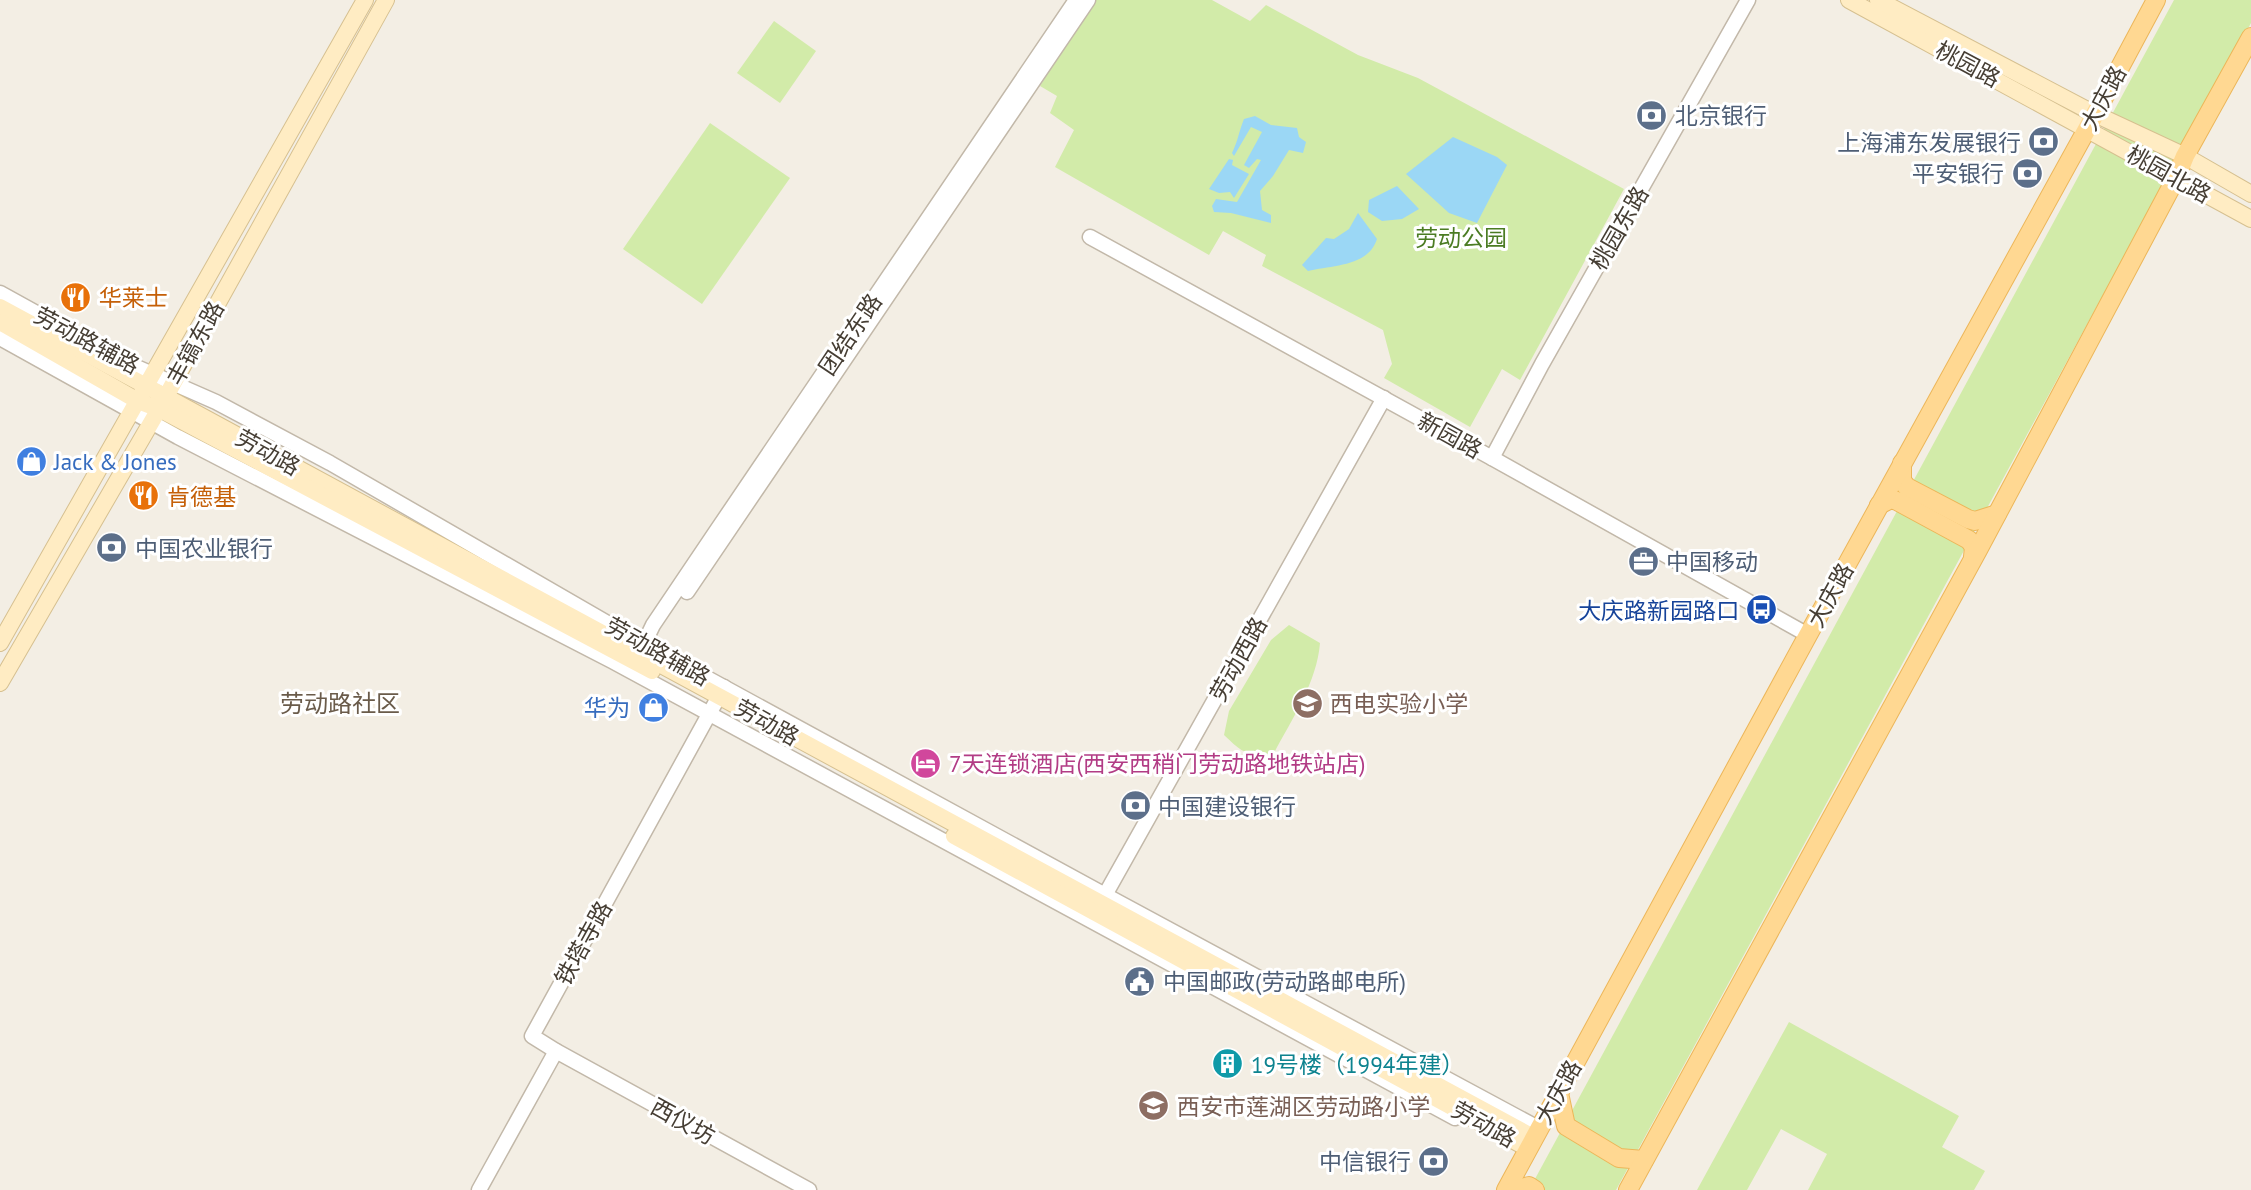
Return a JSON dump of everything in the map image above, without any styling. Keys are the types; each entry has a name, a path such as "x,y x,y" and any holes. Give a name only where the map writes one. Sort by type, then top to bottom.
{"main road":[{"name":"丰镐东路","path":"0,643 365,0"},
{"name":"丰镐东路","path":"0,683 162,402 386,0"},
{"name":"桃园路","path":"1849,0 2091,122"},
{"name":"桃园路","path":"1878,0 2091,122"},
{"name":"大庆路","path":"1506,1190 2156,0"},
{"path":"1628,1190 1997,514 2176,178 2185,156 2251,37"},
{"name":"桃园北路","path":"2091,122 2185,156 2251,194"},
{"name":"桃园北路","path":"2091,122 2176,178 2251,219"},
{"name":"劳动路","path":"0,307 142,393"},
{"name":"劳动路","path":"0,322 162,402 1531,1142"},
{"path":"1902,463 1902,481 1907,487 1968,519 1975,521 1997,514"},
{"path":"1879,505 1891,499 1897,501 1969,540 1974,547 1973,557"},
{"path":"1559,1093 1566,1126 1619,1158 1644,1160"},
{"path":"1515,1190 1528,1186 1535,1190"}],"street":[{"name":"团结东路","path":"636,657 653,625 707,544 1076,0"},
{"path":"636,657 660,631 1088,0"},
{"name":"桃园东路","path":"1492,458 1748,0"},
{"name":"新园路","path":"1090,237 1808,635"},
{"name":"劳动路辅路","path":"0,293 125,362 142,393"},
{"name":"劳动路辅路","path":"0,338 162,402 636,657"},
{"name":"劳动西路","path":"1098,908 1384,398"},
{"name":"铁塔寺路","path":"556,1051 532,1036 716,700"},
{"path":"479,1190 556,1051"},
{"name":"西仪坊","path":"556,1051 809,1190"}],"green space":[{"name":"劳动公园","path":"1093,0 1212,0 1250,21 1266,5 1358,55 1418,78 1624,189 1520,380 1502,369 1470,427 1384,378 1392,364 1383,330 1262,266 1266,255 1223,231 1209,255 1055,167 1074,130 1050,113 1057,96 1040,86"},
{"path":"2174,0 2251,0 2251,23 1616,1190 1529,1190"},
{"path":"774,21 816,51 780,103 737,73"},
{"path":"710,123 790,178 702,304 623,249"},
{"path":"1289,625 1320,643 1314,672 1303,700 1274,753 1251,754 1224,735 1229,711 1271,640"},
{"path":"1789,1022 1959,1116 1942,1147 1985,1171 1974,1190 1808,1190 1827,1154 1781,1129 1747,1190 1697,1190"}],"water":[{"path":"1255,116 1271,125 1297,128 1299,137 1306,142 1303,153 1289,150 1260,191 1262,210 1271,215 1271,223 1231,213 1214,212 1212,206 1216,199 1237,202 1261,160 1257,159 1249,168 1244,165 1262,132 1251,127 1234,156 1232,153 1244,119"},
{"path":"1453,137 1497,157 1507,165 1477,223 1449,213 1406,174"},
{"path":"1229,159 1233,160 1232,165 1249,174 1234,198 1230,192 1219,193 1209,189"},
{"path":"1397,186 1419,209 1402,219 1382,221 1368,212 1369,200"},
{"path":"1358,213 1377,239 1366,255 1348,263 1308,271 1302,265 1326,238 1334,239 1349,229"}],"place":[{"name":"北京银行","path":"1652,115"},
{"name":"上海浦东发展银行","path":"2044,142"},
{"name":"平安银行","path":"2027,173"},
{"name":"华莱士","path":"76,297"},
{"name":"Jack & Jones","path":"31,461"},
{"name":"肯德基","path":"144,496"},
{"name":"中国农业银行","path":"112,548"},
{"name":"中国移动","path":"1643,561"},
{"name":"大庆路新园路口","path":"1762,610"},
{"name":"西电实验小学","path":"1307,703"},
{"name":"华为","path":"653,707"},
{"name":"7天连锁酒店(西安西稍门劳动路地铁站店)","path":"926,763"},
{"name":"中国建设银行","path":"1135,806"},
{"name":"中国邮政(劳动路邮电所)","path":"1140,981"},
{"name":"19号楼（1994年建）","path":"1228,1064"},
{"name":"西安市莲湖区劳动路小学","path":"1154,1106"},
{"name":"中信银行","path":"1434,1161"}],"district":[{"name":"劳动路社区","path":"340,703"}]}
